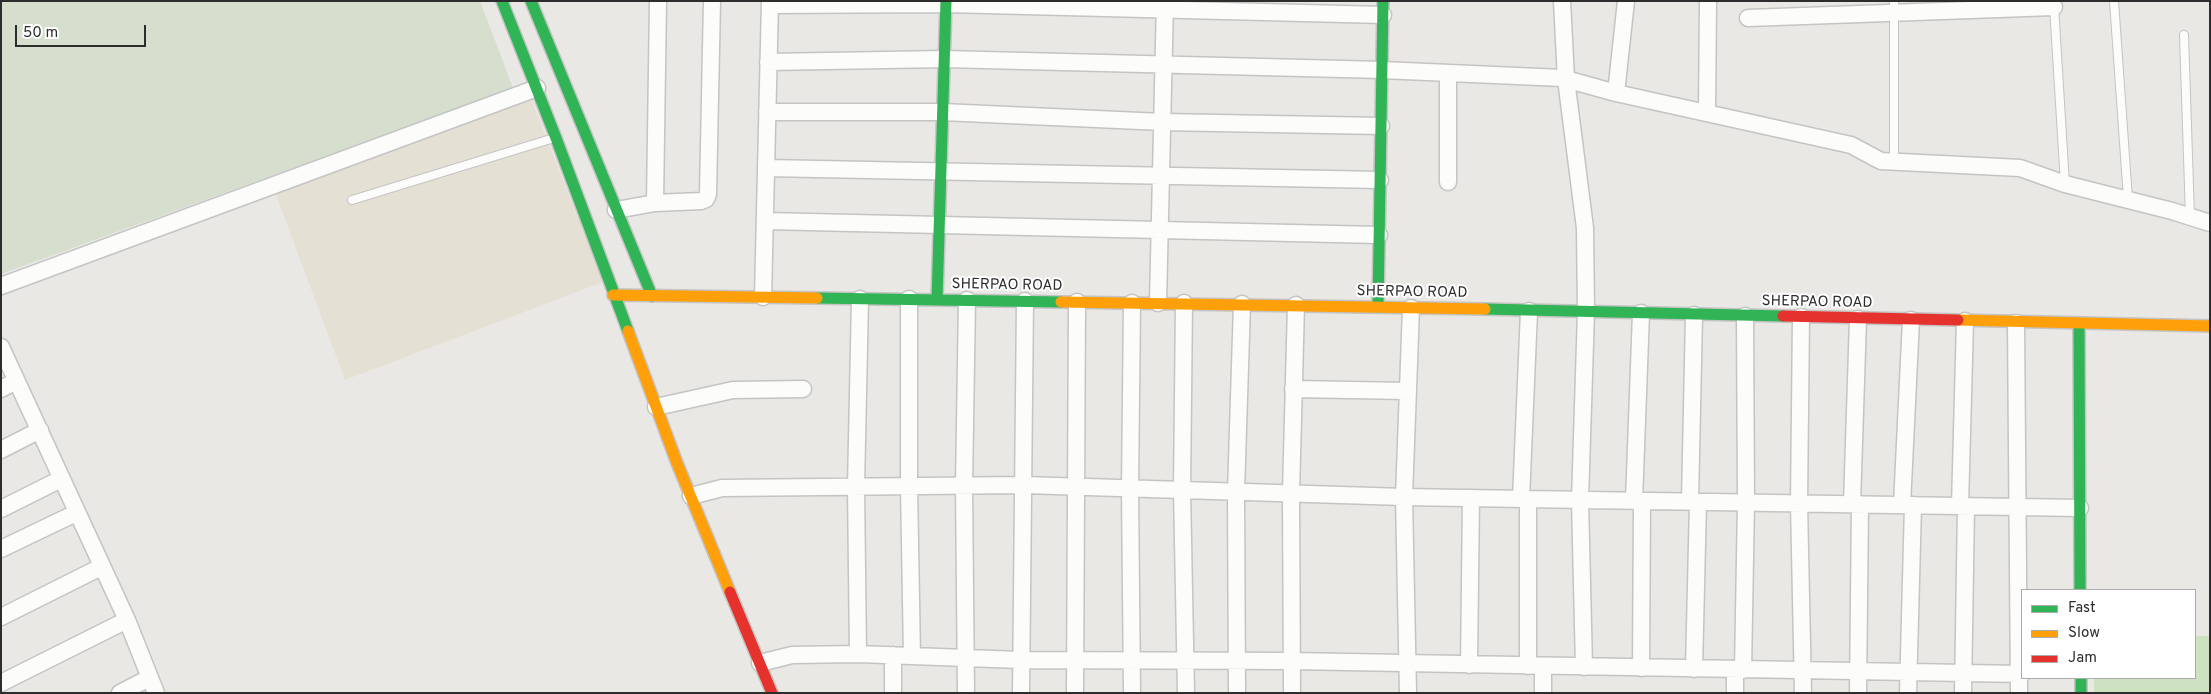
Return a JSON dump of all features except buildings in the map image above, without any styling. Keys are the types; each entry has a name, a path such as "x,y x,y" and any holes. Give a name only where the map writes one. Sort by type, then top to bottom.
{"street":[{"path":"502,1 556,138 656,407 772,693"},
{"path":"531,1 652,296"},
{"path":"655,203 658,1"},
{"path":"616,210 655,203 700,201 706,198 708,194 712,1"},
{"path":"1562,1 1566,79 1585,228 1586,312 1580,500 1584,667"},
{"path":"1616,93 1626,1"},
{"path":"1707,113 1708,1"},
{"path":"763,297 770,3 1383,8 1378,307"},
{"path":"937,300 946,3"},
{"path":"1748,18 1895,7 2054,4"},
{"path":"1158,303 1165,6"},
{"path":"768,62 944,59 1382,70 1566,79 1616,93 1851,145 1881,161 2020,168 2065,184 2210,223"},
{"path":"1448,73 1448,182"},
{"path":"1,286 537,88"},
{"path":"767,112 942,112 1162,122 1381,126"},
{"path":"766,168 1380,180"},
{"path":"765,221 1160,229 1379,236"},
{"name":"SHERPAO ROAD","path":"614,295 1296,305 2210,326"},
{"path":"858,654 856,487 860,299"},
{"path":"909,299 909,486 912,656"},
{"path":"966,693 964,486 967,300"},
{"path":"1021,693 1025,301"},
{"path":"1075,693 1077,302"},
{"path":"1132,303 1130,489 1132,693"},
{"path":"1184,304 1182,490 1187,661 1186,693"},
{"path":"1237,693 1236,492 1242,304"},
{"path":"1292,693 1291,493 1296,305"},
{"path":"1408,693 1404,497 1411,308"},
{"path":"1529,311 1525,499 1535,666 1543,693"},
{"path":"1641,314 1638,501 1641,668"},
{"path":"1694,315 1694,669"},
{"path":"1735,693 1739,670 1746,502 1745,316"},
{"path":"1801,317 1800,503 1803,693"},
{"path":"1858,319 1856,504 1858,693"},
{"path":"1908,693 1908,505 1911,320"},
{"path":"1962,693 1965,321"},
{"path":"2016,323 2017,507 2021,674 2019,693"},
{"path":"2079,324 2080,589"},
{"path":"1,347 127,620 152,685 120,693"},
{"path":"1,389 16,381"},
{"path":"656,407 734,390 803,389"},
{"path":"1294,389 1408,391"},
{"path":"1,450 40,430"},
{"path":"1,510 61,479"},
{"path":"691,496 722,488 1024,485 1404,497 2080,508"},
{"path":"1470,665 1471,498"},
{"path":"1,549 76,513"},
{"path":"1,617 101,567"},
{"path":"1,683 127,620"},
{"path":"760,663 792,655 858,654 1020,660 1291,661 2021,674"},
{"path":"893,655 893,693"},
{"path":"2081,679 2081,693"},
{"path":"1,689 3,693"}],"lane":[{"path":"2114,1 2128,200"},
{"path":"2054,4 2065,184"},
{"path":"1894,162 1895,7"},
{"path":"2184,35 2190,217"},
{"path":"352,200 556,138"}],"shaded area":[{"path":"530,96 603,282 345,380 275,192"}],"green space":[{"path":"1,1 480,1 513,88 1,274"},
{"path":"2196,636 2210,636 2210,693 2094,693 2094,679 2196,679"}],"traffic: fast":[{"path":"502,1 556,138 628,331"},
{"path":"531,1 652,296"},
{"path":"937,300 946,1"},
{"path":"1378,307 1383,1"},
{"path":"817,298 1061,302"},
{"path":"1485,309 1783,316"},
{"path":"2079,324 2080,589"},
{"path":"2081,679 2081,693"}],"traffic: slow":[{"path":"613,295 817,298"},
{"path":"1061,302 1485,309"},
{"path":"1958,320 2210,326"},
{"path":"628,331 677,463 730,592"}],"traffic: jam":[{"path":"1783,316 1958,320"},
{"path":"730,592 772,693"}]}
